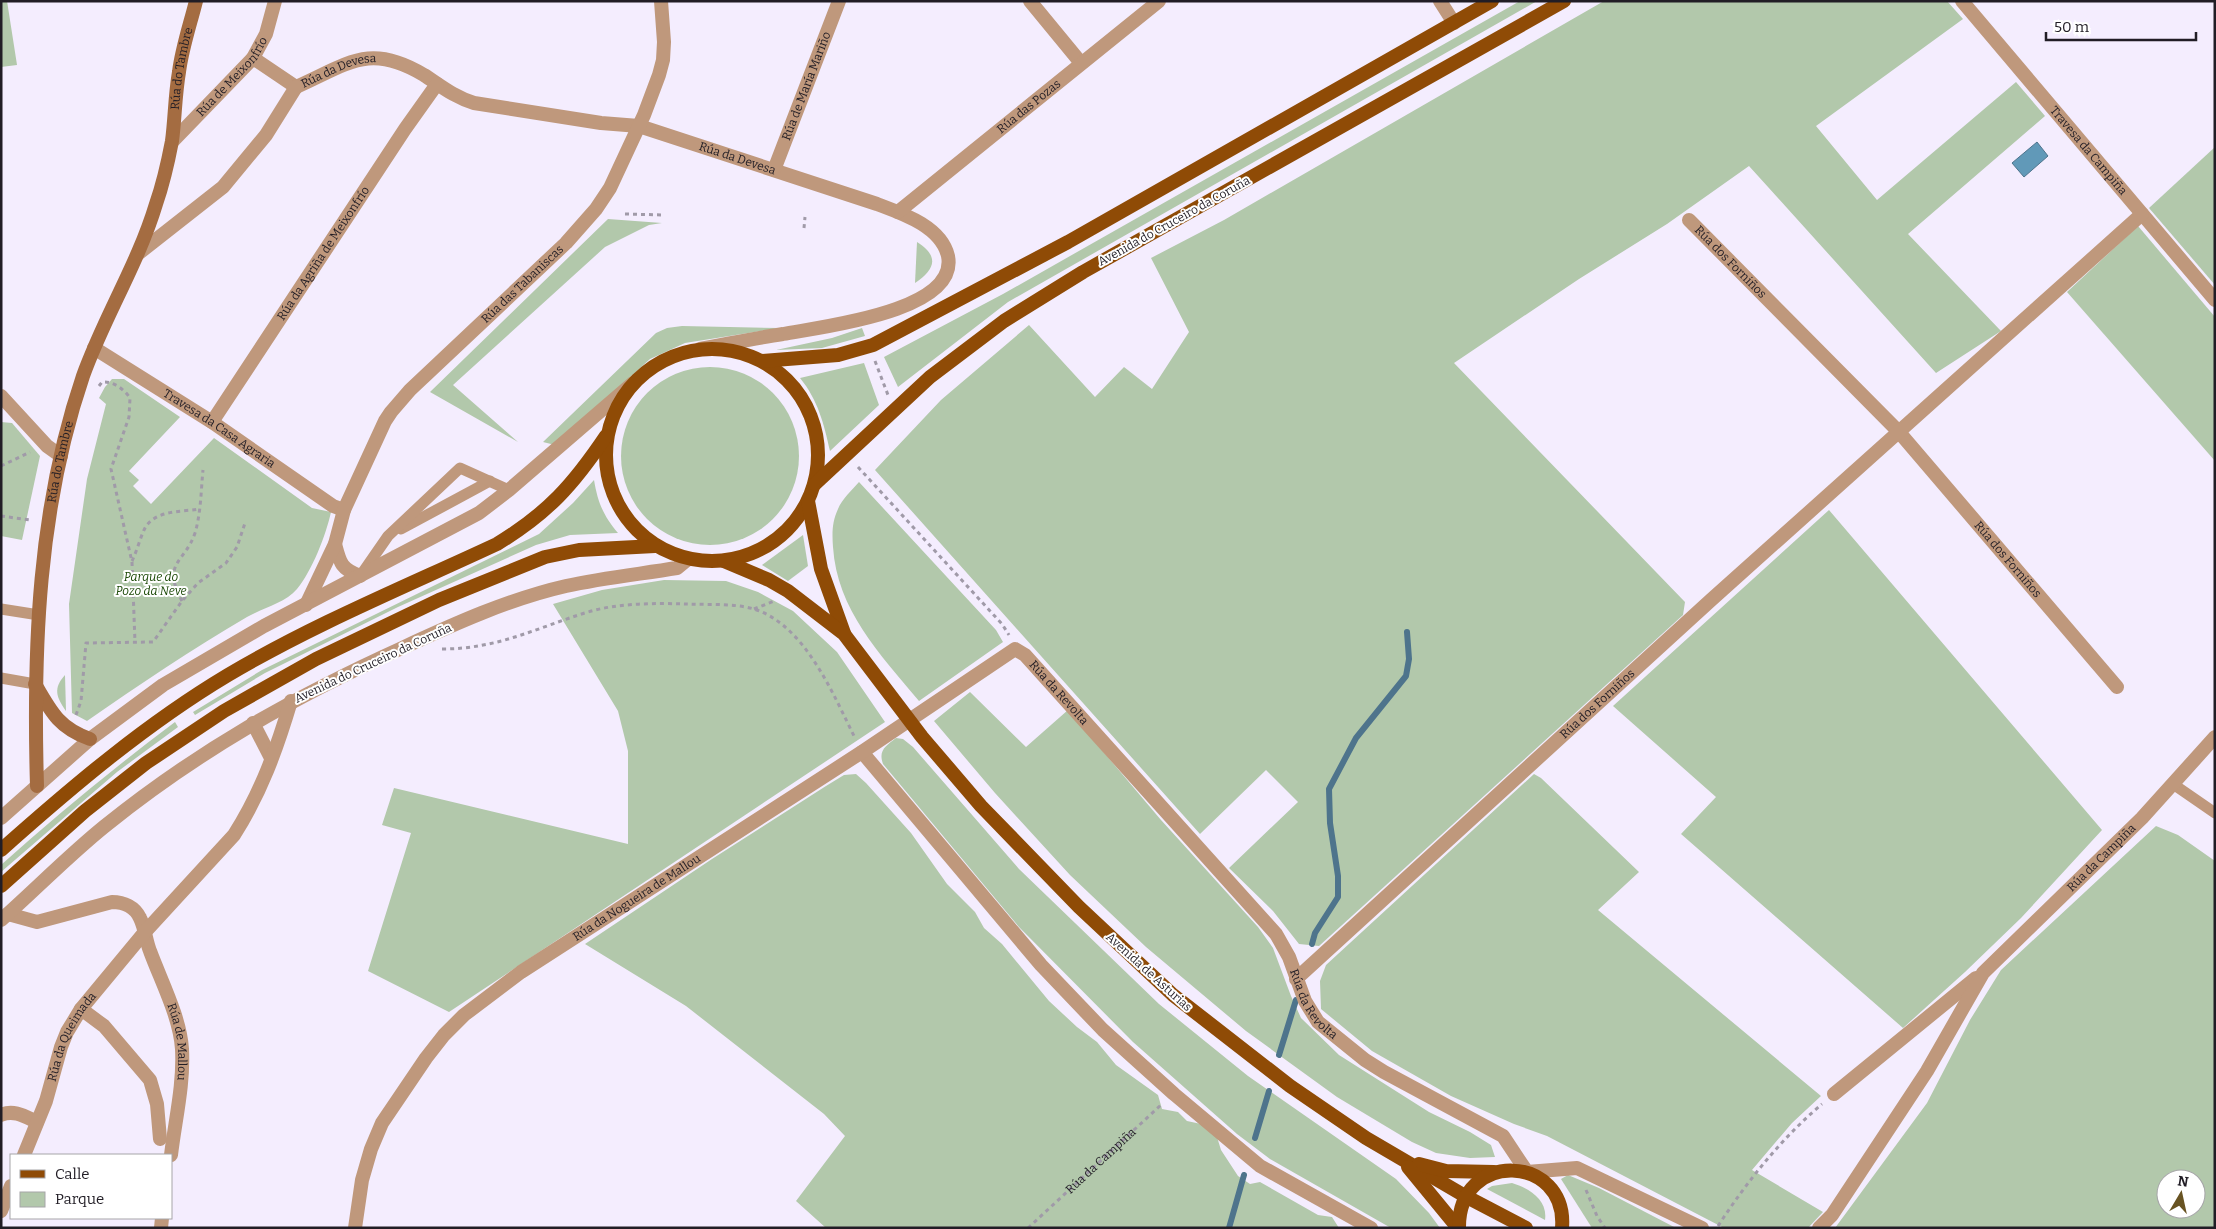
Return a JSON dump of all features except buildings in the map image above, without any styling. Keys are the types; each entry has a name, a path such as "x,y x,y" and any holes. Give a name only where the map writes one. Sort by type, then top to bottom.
{"main road":[{"name":"Rúa do Tambre","path":"37,786 35,684 43,550 61,456 78,394 94,348 139,253 157,203 172,142 179,72 196,1"},
{"path":"762,361 838,355 873,345 1068,242 1492,1"},
{"name":"Avenida do Cruceiro da Coruña","path":"815,484 930,377 1004,321 1083,272 1564,1"},
{"path":"700,349 722,349 762,361 791,384 810,414 815,429 818,451 815,484 808,501 797,519 780,537 753,554 724,561 706,562 688,559 655,546 635,530 623,515 612,494 607,479 604,452 606,436 613,413 633,383 658,363 682,353 700,349"},
{"path":"1,850 123,746 229,674 308,632 497,544 517,532 570,487 606,436"},
{"name":"Avenida de Asturias","path":"808,501 821,569 844,634"},
{"name":"Avenida do Cruceiro da Coruña","path":"1,886 85,811 146,763 224,710 316,658 440,600 545,557 579,550 655,546"},
{"name":"Avenida de Asturias","path":"724,561 769,580 788,591 844,634 922,737 981,806 1086,914 1173,995 1290,1086 1402,1160 1526,1228"},
{"path":"35,684 50,710 61,724 75,734 90,739"},
{"path":"1402,1160 1446,1171 1495,1172 1508,1170 1528,1172 1544,1182 1556,1196 1565,1225"},
{"path":"1402,1160 1459,1228"},
{"path":"1459,1228 1459,1215 1465,1196 1485,1176 1495,1172"}],"street":[{"name":"Rúa de Meixonfrío","path":"172,142 253,58 266,34 275,1"},
{"name":"Rúa das Tabaniscas","path":"306,605 335,544 344,510 391,412 410,390 566,243 582,226 610,188 652,96 663,60 661,1"},
{"name":"Rúa de María Mariño","path":"774,170 839,1"},
{"path":"1030,1 1081,63"},
{"name":"Rúa das Pozas","path":"898,212 1159,1"},
{"path":"1440,1 1454,23"},
{"name":"Travesa da Campiña","path":"1962,1 2215,300"},
{"name":"Rúa da Devesa","path":"253,58 296,87 351,60 369,58 391,59 406,65 460,99 474,103 602,123 639,126 898,212 929,230 946,248 947,272 934,289 910,303 866,318 700,349"},
{"name":"Rúa da Agriña de Meixonfrío","path":"212,422 399,138 437,84"},
{"name":"Rúa do Tambre","path":"139,253 223,187 266,135 296,87"},
{"name":"Rúa dos Forniños","path":"1296,979 1711,600 2142,214"},
{"name":"Rúa dos Forniños","path":"1689,220 1899,432 2117,687"},
{"name":"Travesa da Casa Agraria","path":"94,348 212,422 327,502 344,510"},
{"path":"1,818 90,739 163,685 264,626 479,513 509,490 633,383"},
{"path":"1,396 47,446 61,456"},
{"path":"335,544 340,561 346,571 360,576"},
{"name":"Avenida do Cruceiro da Coruña","path":"4,917 105,826 207,751 330,680 484,612 566,586 677,568 688,559"},
{"name":"Rúa da Revolta","path":"1014,649 1025,655 1270,926 1289,957 1305,1001 1318,1022 1365,1060 1384,1072 1503,1136 1528,1172"},
{"name":"Rúa da Nogueira de Mallou","path":"355,1228 362,1180 382,1123 426,1058 444,1035 464,1015 521,972 862,752 1014,649"},
{"path":"144,933 234,835 249,812 260,790 291,701"},
{"path":"253,723 271,758"},
{"name":"Rúa da Campiña","path":"1834,1094 1983,972 2142,818 2215,737"},
{"path":"862,752 1040,965 1103,1030 1174,1094 1260,1166 1371,1228"},
{"name":"Rúa de Mallou","path":"4,917 37,922 112,902 122,902 140,917 178,1028 182,1047 182,1066 170,1154"},
{"name":"Rúa da Queimada","path":"24,1154 46,1101 60,1046 67,1032 81,1009 144,933"},
{"name":"Rúa da Campiña","path":"1819,1228 1832,1215 1927,1071 1983,972"},
{"path":"81,1009 104,1026 150,1080 157,1104 160,1139"},
{"path":"1,1115 7,1112 15,1113 37,1122"},
{"path":"1528,1172 1577,1168 1702,1228"},
{"path":"1,1211 10,1188"}],"lane":[{"path":"360,576 388,536 460,468 509,490"},
{"path":"388,536 490,481"},
{"path":"1,609 39,615"},
{"path":"1,678 35,684"},
{"path":"2174,784 2215,813"}],"path":[{"path":"625,214 664,215"},
{"path":"804,228 805,218"},
{"path":"874,360 889,398"},
{"path":"98,387 102,382 108,382 124,391 130,398 129,417 111,470 132,562 135,642"},
{"path":"1,466 20,456 47,446"},
{"path":"846,456 867,476 1002,624 1008,633 1014,649"},
{"path":"182,601 175,588 174,567 194,534 203,470"},
{"path":"132,562 144,529 150,521 158,515 198,509"},
{"path":"1,516 30,520"},
{"path":"76,717 81,701 86,643 153,642 182,601 198,583 226,562 238,546 245,523"},
{"path":"753,609 782,598"},
{"path":"440,649 464,649 486,646 591,612 619,607 676,604 731,606 753,609 770,616 786,628 803,646 822,675 862,752"},
{"name":"Rúa da Campiña","path":"1028,1228 1174,1094"},
{"path":"1717,1228 1746,1183 1800,1122 1834,1094"},
{"path":"1587,1173 1586,1189 1597,1216 1605,1228"}],"green space":[{"path":"1,1 7,1 17,65 1,67"},
{"path":"1520,1 1537,1 1008,302 898,387 884,357 1003,294"},
{"path":"1604,1 1947,1 1963,19 1816,126 1877,200 2016,82 2045,116 1908,234 2001,331 1936,373 1749,166 1667,224 1579,279 1454,363 1685,602 1683,615 1319,946 1299,944 1273,911 1229,868 1298,802 1266,770 1200,834 875,470 941,400 1029,325 1095,397 1124,367 1152,389 1189,332 1151,258 1224,220"},
{"path":"2215,147 2215,285 2149,208"},
{"path":"608,219 662,223 649,225 605,247 453,385 518,442 430,392"},
{"path":"2138,226 2215,317 2215,461 2067,292"},
{"path":"917,242 929,252 932,262 931,268 927,273 915,283"},
{"path":"682,326 780,328 685,343 650,359 555,445 543,442 656,333 667,328"},
{"path":"862,328 865,336 822,348 776,350 832,338"},
{"path":"864,363 879,405 830,451 823,422 816,404 800,378"},
{"path":"719,367 744,373 752,377 767,387 779,399 793,422 798,439 798,473 793,490 779,513 767,525 744,539 727,544 701,545 676,539 668,535 653,525 641,513 627,490 622,473 621,447 627,422 631,414 641,399 653,387 676,373 693,368"},
{"name":"Parque do Pozo da Neve","path":"112,379 124,379 180,417 129,471 139,480 133,486 151,504 214,438 312,508 331,512 326,531 313,563 303,581 292,594 280,602 247,617 206,642 87,721 72,713 69,604 87,479 106,404 99,398"},
{"path":"1,422 12,423 40,456 22,540 1,536"},
{"path":"594,480 602,508 618,533 570,535 536,545 398,607 265,673 195,715 193,712 262,670 539,534 573,503"},
{"path":"859,482 996,630 1003,642 919,701 863,630 843,591 836,570 833,547 835,518 842,502"},
{"path":"1829,510 2102,830 2021,918 1903,1028 1681,834 1716,797 1613,706"},
{"path":"803,535 808,566 788,581 762,565"},
{"path":"664,580 726,581 758,592 793,611 837,652 885,722 449,1012 368,971 411,833 382,825 394,788 628,844 628,751 618,711 553,604 602,590"},
{"path":"65,675 66,711 57,693 57,688"},
{"path":"970,692 1026,747 1068,710 1161,820 1258,927 1273,948 1301,1018 1339,1055 1429,1112 1470,1132 1491,1145 1495,1157 1470,1158 1436,1153 1412,1142 1337,1097 1246,1031 1146,947 1070,875 995,793 934,721"},
{"path":"175,722 178,727 117,772 1,872 1,865 43,828"},
{"path":"896,738 903,739 913,747 1019,869 1159,1004 1248,1076 1396,1179 1429,1213 1440,1228 1391,1228 1270,1159 1237,1134 1133,1042 1019,927 883,764 882,752"},
{"path":"856,774 911,833 947,884 975,912 984,928 1002,944 1049,1001 1077,1027 1097,1042 1116,1065 1158,1095 1162,1109 1178,1112 1187,1121 1201,1124 1217,1137 1221,1150 1238,1176 1250,1184 1260,1182 1318,1215 1332,1217 1339,1228 826,1228 796,1201 845,1136 824,1114 686,1006 585,944 826,786 844,775"},
{"path":"1534,774 1541,778 1639,872 1598,910 1821,1096 1792,1123 1752,1170 1823,1212 1808,1228 1724,1228 1547,1136 1514,1124 1451,1096 1372,1051 1321,1009 1320,981 1326,965"},
{"path":"2156,826 2178,835 2215,861 2215,1228 1835,1228 1927,1103 1970,1020 2001,970"},
{"path":"1568,1175 1599,1188 1676,1228 1592,1228 1561,1179"},
{"path":"1512,1183 1525,1188 1536,1196 1544,1206 1545,1220 1487,1189 1492,1186"}],"water":[{"path":"2037,142 2048,156 2024,177 2012,163"}],"waterway":[{"path":"1312,944 1315,933 1338,897 1338,876 1330,823 1329,789 1356,738 1406,676 1409,659 1407,632"},
{"path":"1279,1055 1296,1000"},
{"path":"1255,1138 1269,1091"},
{"path":"1229,1228 1244,1175"}]}
